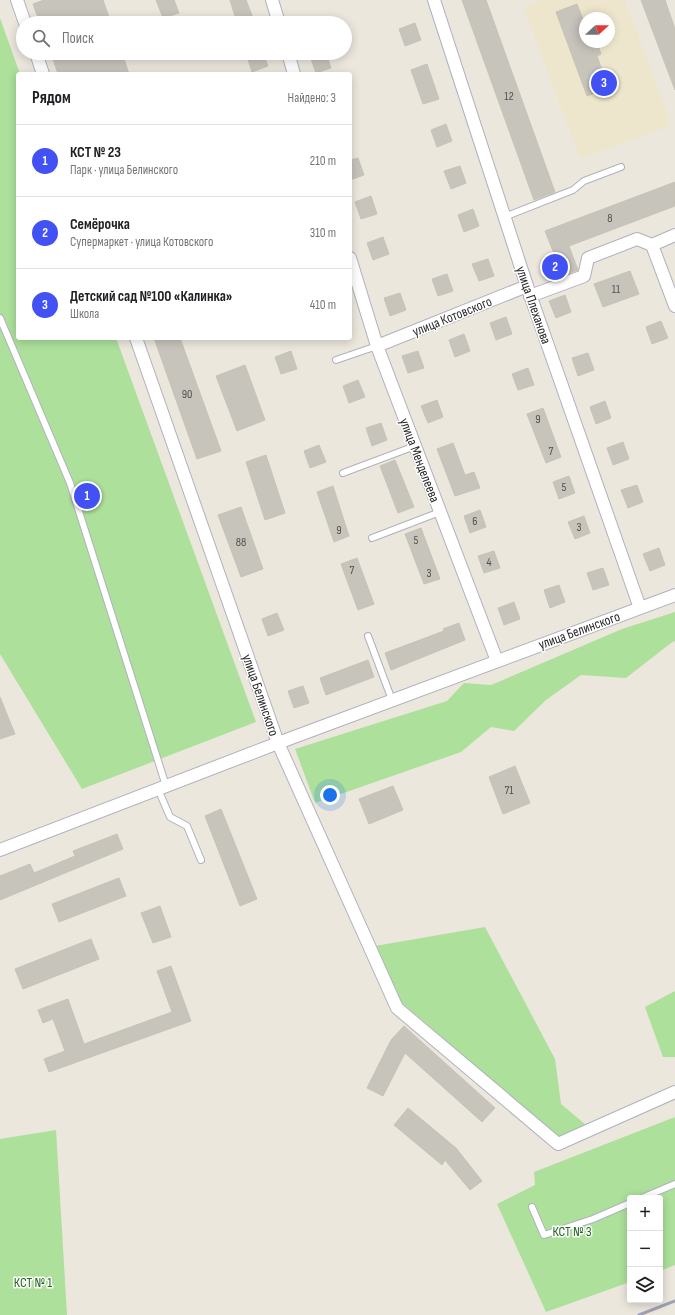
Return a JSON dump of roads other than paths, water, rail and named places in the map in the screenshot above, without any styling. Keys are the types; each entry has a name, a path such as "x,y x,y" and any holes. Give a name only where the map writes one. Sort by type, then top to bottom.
{"street":[{"path":"17,0 23,16"},
{"path":"272,0 277,16"},
{"name":"улица Плеханова","path":"434,0 529,291 640,608"},
{"path":"38,60 42,72"},
{"path":"290,60 293,72"},
{"path":"675,235 652,245 675,306"},
{"name":"улица Котовского","path":"377,346 529,291 584,276 588,258 603,251 637,239 652,245"},
{"name":"улица Менделеева","path":"352,265 377,346 497,660"},
{"name":"улица Белинского","path":"137,340 278,743 497,660 675,595"},
{"path":"0,850 278,743 397,1008 558,1144 675,1092"}],"lane":[{"path":"504,216 573,190 584,181 621,167"},
{"path":"0,318 70,483 170,817 187,826 201,860"},
{"path":"336,360 377,346"},
{"path":"343,473 415,446"},
{"path":"372,538 440,512"},
{"path":"368,636 392,700"},
{"path":"649,1195 675,1184"},
{"path":"532,1207 544,1235 594,1219 627,1204"}],"railway":[{"path":"639,1315 675,1301"}],"place":[{"name":"Детский сад №100 «Калинка»","path":"604,83"},
{"name":"Семёрочка","path":"555,267"},
{"name":"КСТ № 23","path":"87,496"}],"park label":[{"name":"КСТ № 3","path":"572,1231"},
{"name":"КСТ № 1","path":"33,1282"}]}
